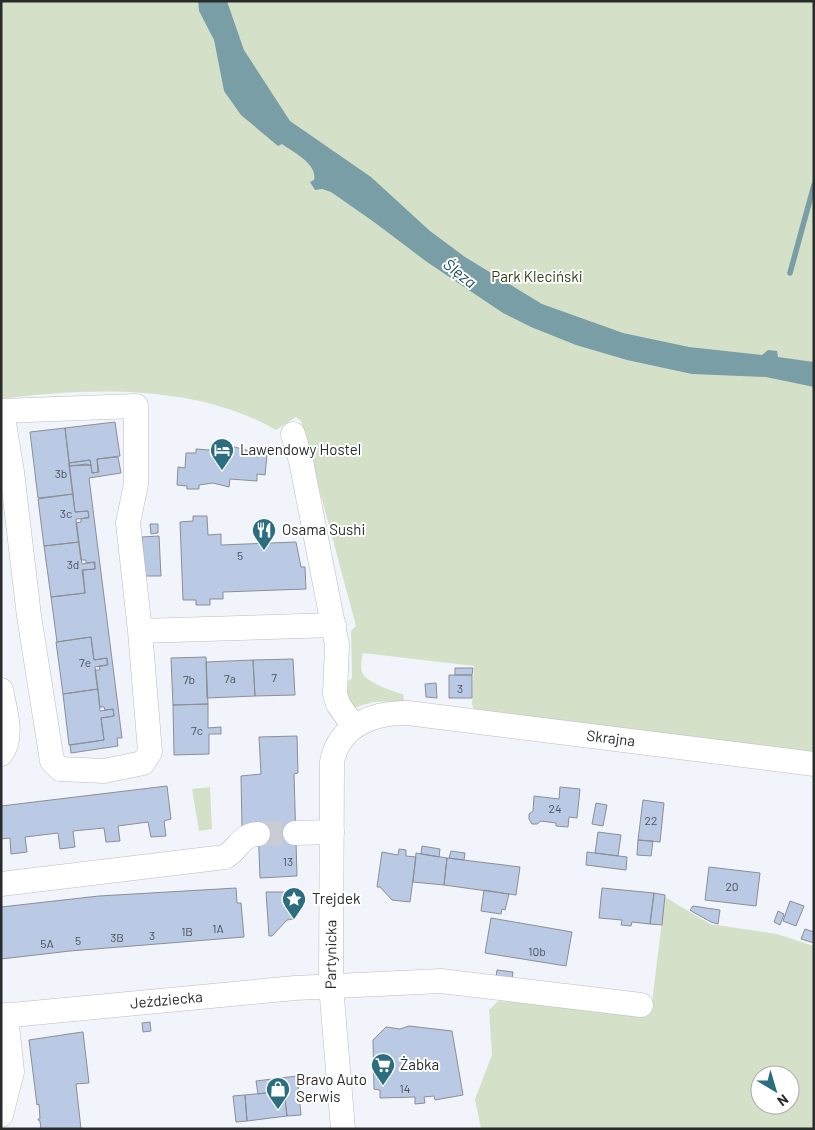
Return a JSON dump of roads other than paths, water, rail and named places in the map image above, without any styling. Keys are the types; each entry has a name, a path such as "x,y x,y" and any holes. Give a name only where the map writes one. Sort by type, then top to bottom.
{"street":[{"path":"136,406 136,484 128,523 140,631 150,752 143,763 104,771 60,769 52,760 29,616 12,472 2,411 136,406"},
{"path":"294,434 302,461 334,625 337,645 336,694 338,704 354,726"},
{"path":"140,631 334,625"},
{"path":"1,690 8,739 6,748 1,754"},
{"name":"Partynicka","path":"343,1129 331,986 333,756 345,735 354,726 377,715 408,713"},
{"name":"Skrajna","path":"408,713 814,764"},
{"path":"295,833 332,832"},
{"path":"1,884 225,857 231,853 243,838 258,834"},
{"name":"Jeździecka","path":"4,1015 331,986 441,981 641,1004"},
{"path":"1,1115 12,1072 4,1015"},
{"path":"1,1123 2,1129"}],"water":[{"name":"Ślęza","path":"198,1 227,1 244,50 290,121 371,177 430,231 465,257 542,304 623,333 689,347 762,355 768,350 777,351 778,357 814,362 814,387 766,377 692,374 627,360 576,345 531,327 503,313 427,262 331,192 322,189 315,190 310,182 314,180 314,174 309,164 282,144 278,146 241,115 224,91 214,40 199,11"}],"waterway":[{"path":"790,273 814,185"}],"tunnel":[{"path":"258,834 295,833"}],"place":[{"name":"Lawendowy Hostel","path":"222,471"},
{"name":"Osama Sushi","path":"264,551"},
{"name":"Trejdek","path":"294,920"},
{"name":"Żabka","path":"383,1086"},
{"name":"Bravo Auto Serwis","path":"278,1110"}],"park label":[{"name":"Park Kleciński","path":"537,277"}]}
